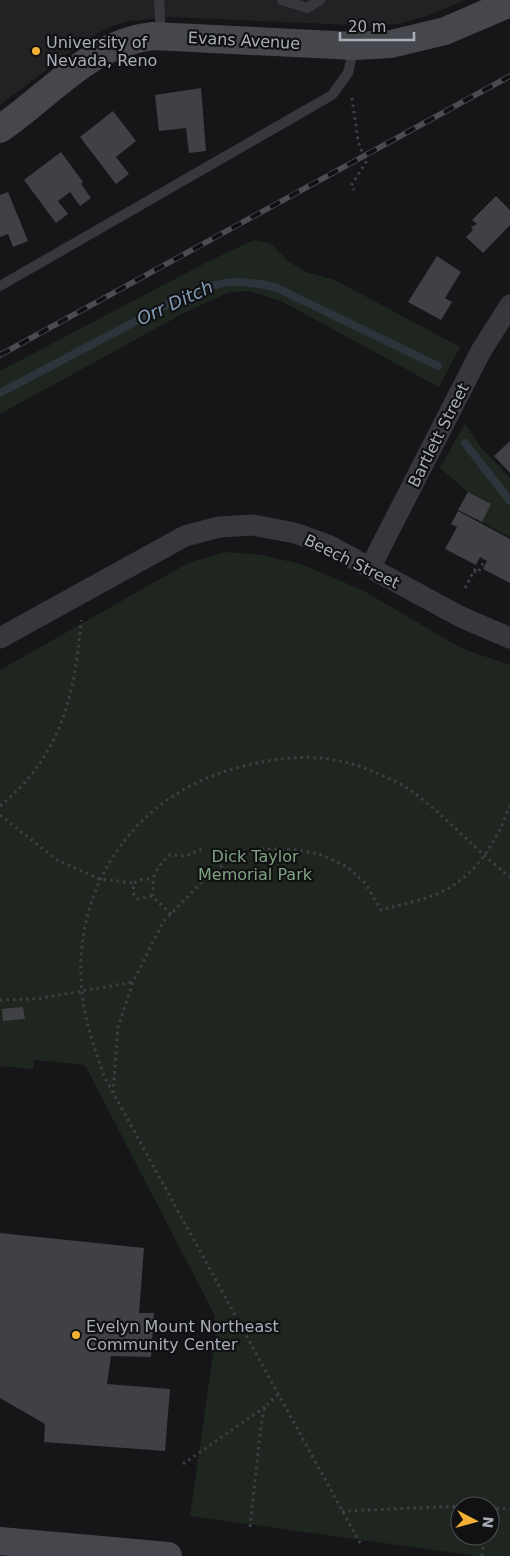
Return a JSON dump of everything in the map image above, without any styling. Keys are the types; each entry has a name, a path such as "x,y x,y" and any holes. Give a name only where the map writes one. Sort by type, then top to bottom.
{"street":[{"name":"Evans Avenue","path":"0,129 93,56 129,40 161,36 354,46 391,44 430,36 496,5"},
{"name":"Bartlett Street","path":"370,568 481,351 510,304"},
{"name":"Beech Street","path":"0,638 185,536 219,527 254,525 295,533 328,546 461,617 510,638"},
{"path":"0,1541 168,1556"}],"lane":[{"path":"160,0 161,36"},
{"path":"282,0 306,8 320,0"},
{"path":"0,286 319,104 332,95 348,73 354,46"}],"path":[{"path":"348,73 358,141 366,162 351,186 354,190"},
{"path":"474,571 478,573 484,561"},
{"path":"465,588 477,565"},
{"path":"0,806 20,790 42,761 60,730 78,653 81,620"},
{"path":"360,1543 104,1076 90,1033 82,992 83,938 92,898 99,880 144,817 174,794 213,775 245,765 261,761 307,756 359,766 410,790 457,830 484,858 510,877"},
{"path":"113,1094 118,1027 133,982 163,922 202,882 228,861 262,849 290,849 319,854 346,866 365,884 381,910 437,894 460,879 484,858 500,834 510,805"},
{"path":"0,815 57,860 99,880 134,883 143,879 153,879"},
{"path":"152,896 154,888 153,879 160,864 169,854 186,856 202,849"},
{"path":"134,883 132,893 138,898 152,896"},
{"path":"152,896 171,914"},
{"path":"0,1000 37,999 133,982"},
{"path":"183,1464 265,1407 278,1394"},
{"path":"250,1527 260,1425 265,1407"},
{"path":"342,1511 450,1507"}],"shaded area":[{"name":"University of Nevada, Reno","path":"0,0 466,0 426,16 398,24 373,26 169,17 129,21 109,27 86,40 0,105"}],"green space":[{"path":"254,240 270,243 288,261 306,272 335,280 460,347 439,387 281,301 248,291 229,292 184,313 0,414 0,371 209,261"},
{"path":"465,423 480,446 510,478 510,537 482,522 491,504 468,492 440,468"},
{"name":"Dick Taylor Memorial Park","path":"227,552 261,555 301,564 362,590 461,648 510,665 510,1556 476,1556 190,1516 215,1340 215,1316 85,1065 34,1060 33,1069 0,1066 0,670 190,562"}],"building":[{"path":"201,88 206,151 189,153 186,128 159,131 155,95"},
{"path":"113,111 136,141 116,157 129,174 116,184 80,137"},
{"path":"61,152 83,182 81,184 91,198 80,206 70,192 58,201 68,214 56,223 24,180"},
{"path":"8,192 28,241 13,247 8,234 0,237 0,195"},
{"path":"496,196 510,210 510,225 483,253 466,237 473,230 471,227 477,224 472,220"},
{"path":"437,256 461,272 445,298 452,302 441,320 408,302"},
{"path":"510,441 510,473 494,456"},
{"path":"468,492 491,504 482,522 458,510"},
{"path":"458,511 510,539 510,583 483,569 487,561 480,557 476,565 445,549 457,527 451,524"},
{"path":"23,1007 25,1019 3,1021 2,1009"},
{"name":"Evelyn Mount Northeast Community Center","path":"0,1233 144,1248 139,1313 154,1313 151,1357 111,1356 107,1384 170,1389 165,1451 44,1442 45,1424 0,1398"}],"waterway":[{"name":"Orr Ditch","path":"0,393 189,293 213,285 231,282 275,287 438,366"},
{"name":"Orr Ditch","path":"465,443 510,501"}],"railway":[{"path":"0,355 510,76"}],"place":[{"name":"University of Nevada, Reno","path":"36,51"},
{"name":"Evelyn Mount Northeast Community Center","path":"76,1335"}]}
